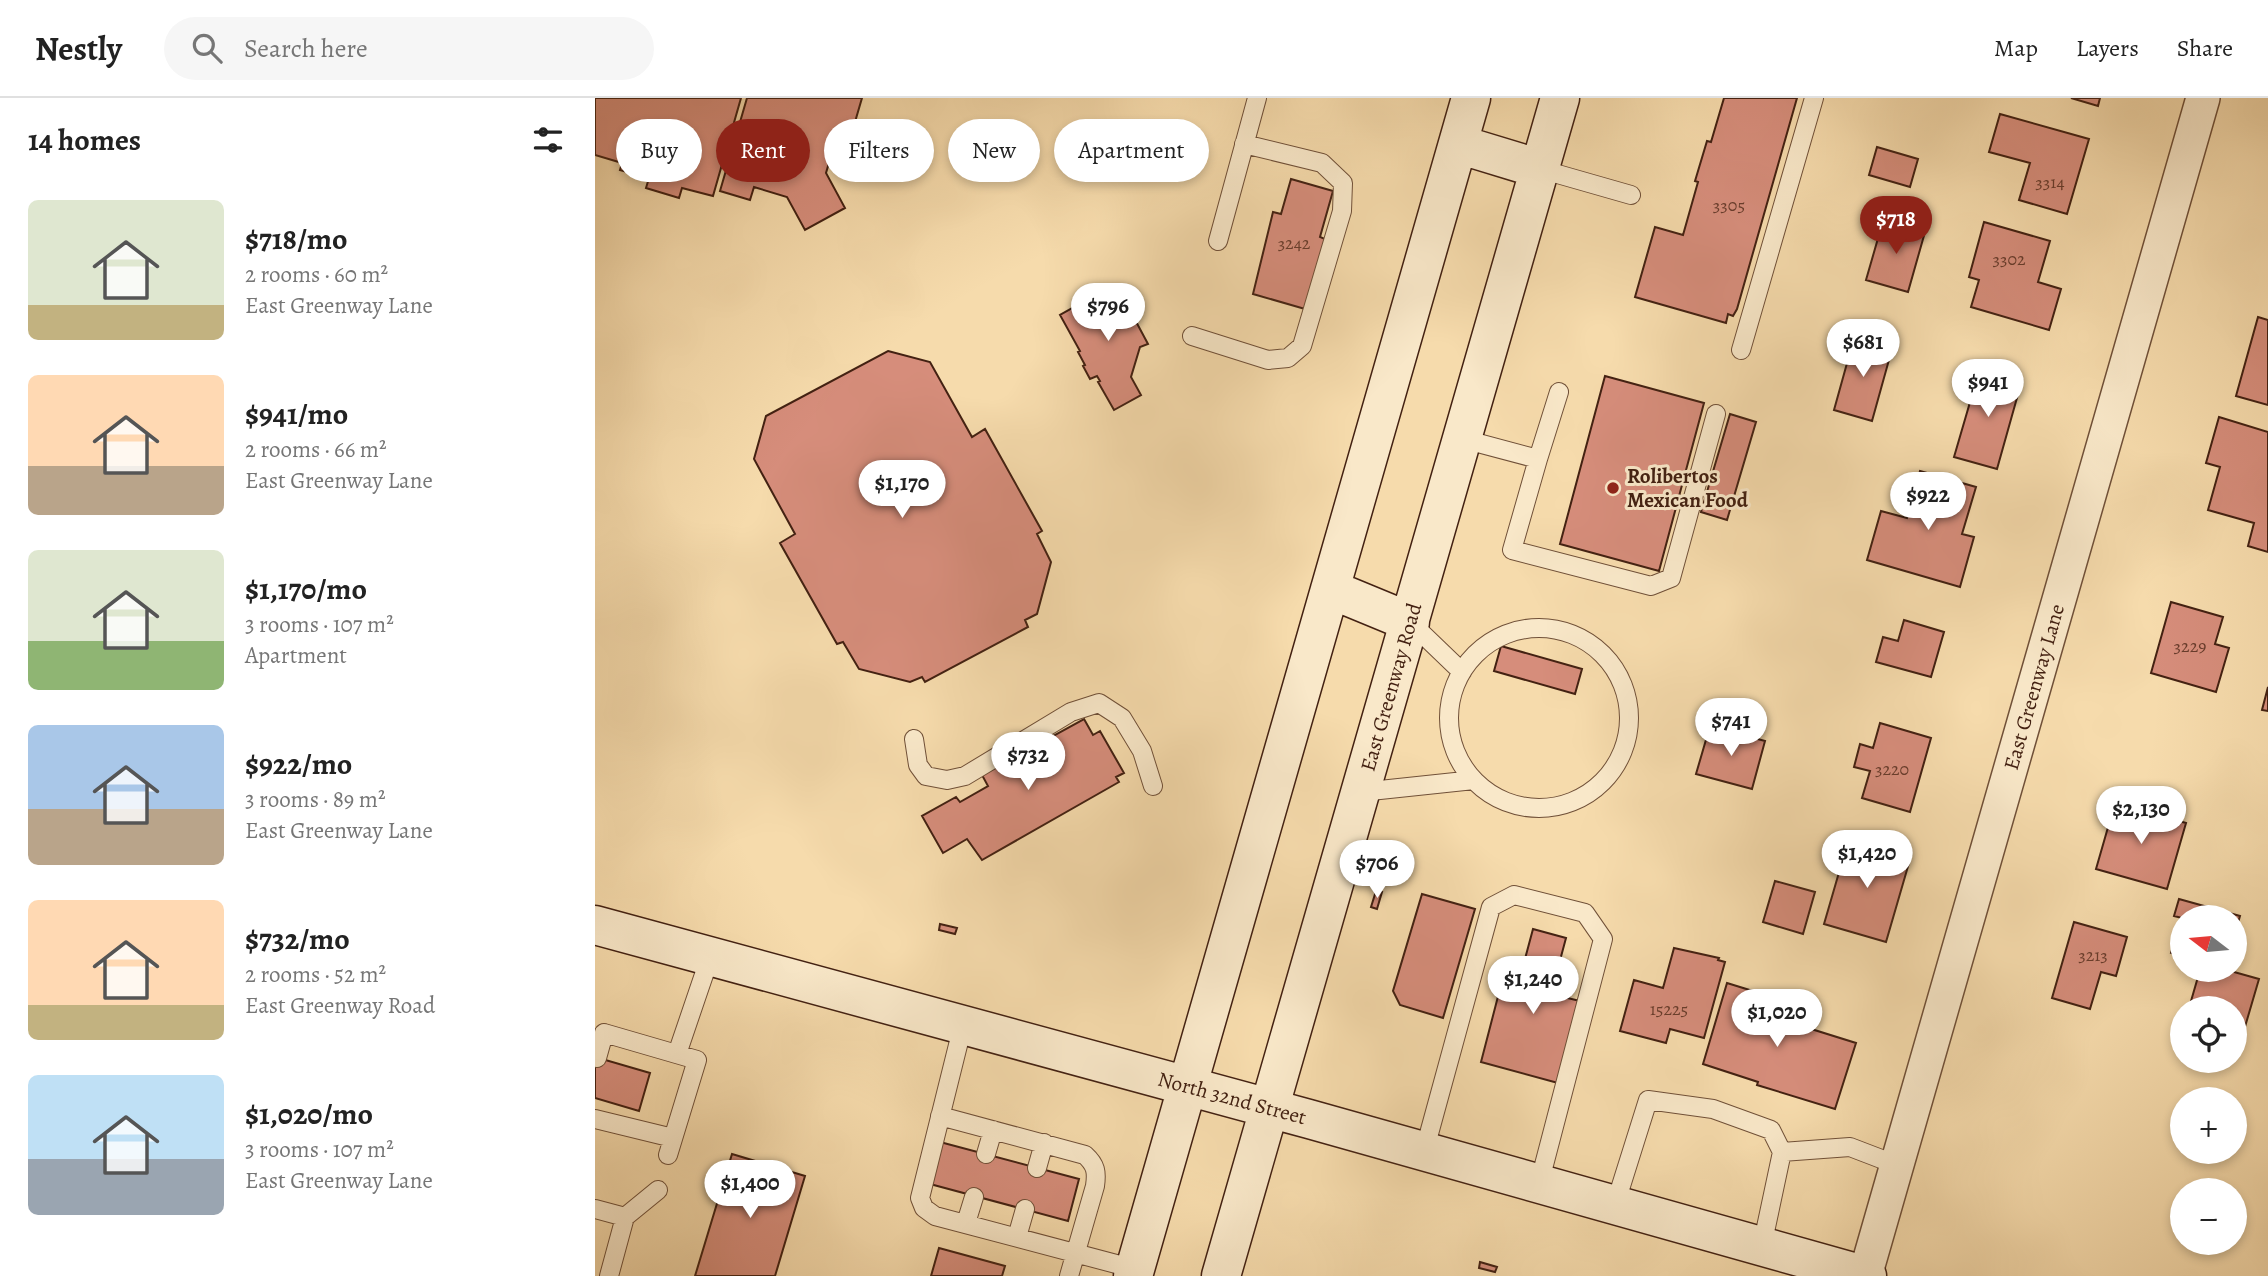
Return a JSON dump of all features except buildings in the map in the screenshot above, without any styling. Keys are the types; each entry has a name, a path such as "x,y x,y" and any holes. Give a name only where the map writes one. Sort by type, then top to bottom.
{"main road":[{"path":"1134,1273 1471,98"},
{"name":"East Greenway Road","path":"1221,1276 1560,98"},
{"path":"1458,144 1540,169"},
{"path":"1330,589 1410,622"},
{"name":"North 32nd Street","path":"595,925 1269,1108 1866,1276"}],"street":[{"name":"East Greenway Lane","path":"1866,1276 2203,98"}],"lane":[{"path":"1217,241 1257,98"},
{"path":"1741,350 1814,98"},
{"path":"1192,337 1268,360 1288,358 1302,346 1342,211 1343,183 1322,163 1244,144"},
{"path":"1540,169 1631,195"},
{"path":"1559,393 1512,550 1651,586 1671,578 1716,414"},
{"path":"1463,439 1538,459"},
{"path":"1410,622 1462,672"},
{"path":"1534,627 1562,632 1589,642 1611,662 1625,687 1630,718 1625,748 1610,775 1587,795 1558,806 1528,808 1499,799 1474,780 1458,757 1450,728 1451,699 1462,672 1489,640 1503,632 1534,627"},
{"path":"913,739 918,765 926,776 947,780 965,776 1071,712 1099,703 1122,718 1142,751 1153,786"},
{"path":"1361,792 1474,780"},
{"path":"1424,1152 1491,907 1514,895 1585,913 1603,939 1539,1184"},
{"path":"677,1054 710,957"},
{"path":"963,1025 920,1198 924,1208 935,1216 1075,1253 1134,1273"},
{"path":"595,1119 671,1147 697,1060 604,1033 597,1058"},
{"path":"1615,1205 1648,1100 1713,1109 1771,1130 1782,1152 1762,1246"},
{"path":"940,1116 1085,1155 1094,1163 1097,1174 1095,1186 1069,1276"},
{"path":"986,1154 993,1130"},
{"path":"1037,1168 1044,1143"},
{"path":"1782,1152 1850,1147 1897,1165"},
{"path":"609,1276 625,1217 658,1190"},
{"path":"966,1223 974,1197"},
{"path":"595,1209 625,1217"},
{"path":"1017,1237 1025,1209"}],"place":[{"name":"Rolibertos Mexican Food","path":"1613,488"}]}
